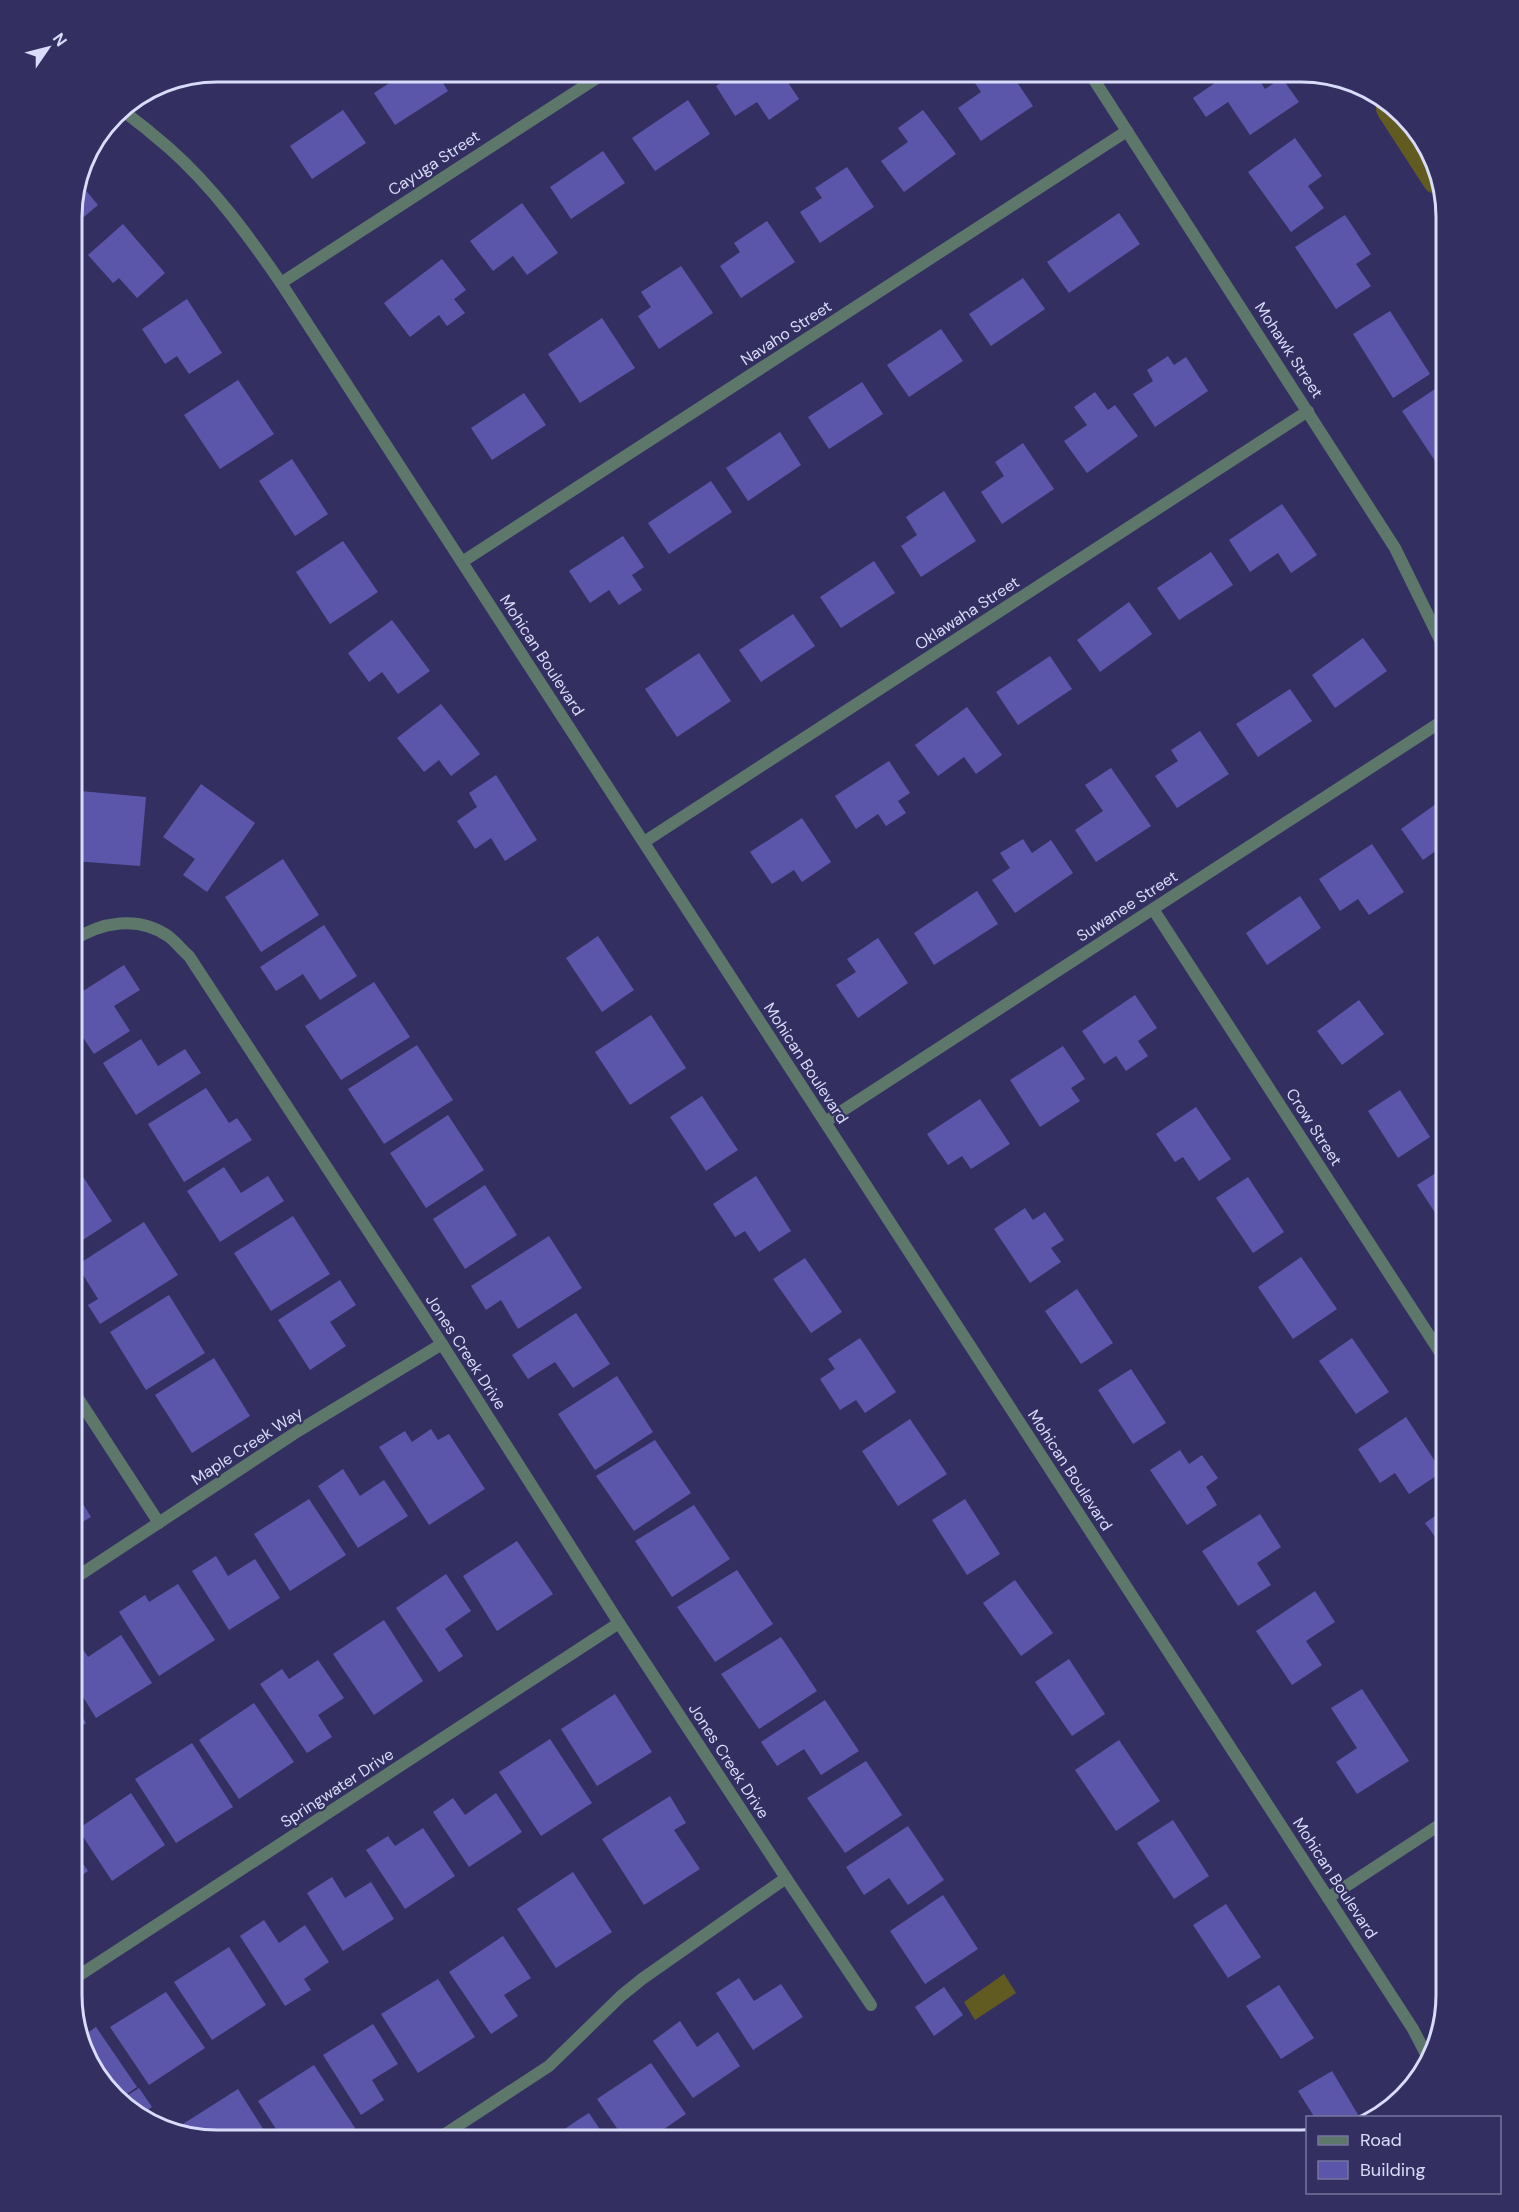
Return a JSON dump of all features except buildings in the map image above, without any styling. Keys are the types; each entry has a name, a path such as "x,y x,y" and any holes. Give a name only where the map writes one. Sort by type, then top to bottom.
{"street":[{"name":"Cayuga Street","path":"281,283 589,83"},
{"name":"Mohawk Street","path":"1096,83 1395,548 1436,632"},
{"name":"Mohican Boulevard","path":"129,116 170,149 222,203 253,242 281,283 1413,2029 1424,2050"},
{"name":"Navaho Street","path":"462,562 1127,131"},
{"name":"Oklawaha Street","path":"644,842 1308,411"},
{"name":"Suwanee Street","path":"825,1122 1436,725"},
{"name":"Crow Street","path":"1153,909 1436,1346"},
{"name":"Jones Creek Drive","path":"83,934 116,922 144,925 168,936 189,956 442,1344 619,1623 871,2005"},
{"name":"Maple Creek Way","path":"82,1573 298,1431 442,1344"},
{"path":"82,1405 159,1523"},
{"name":"Springwater Drive","path":"82,1973 619,1623"},
{"path":"1328,1898 1436,1827"},
{"path":"452,2129 549,2066 621,1996 642,1979 786,1878"}],"shaded area":[{"path":"1004,1974 1016,1993 975,2020 964,2002"}],"waterway":[{"path":"1407,133 1415,146"}]}
